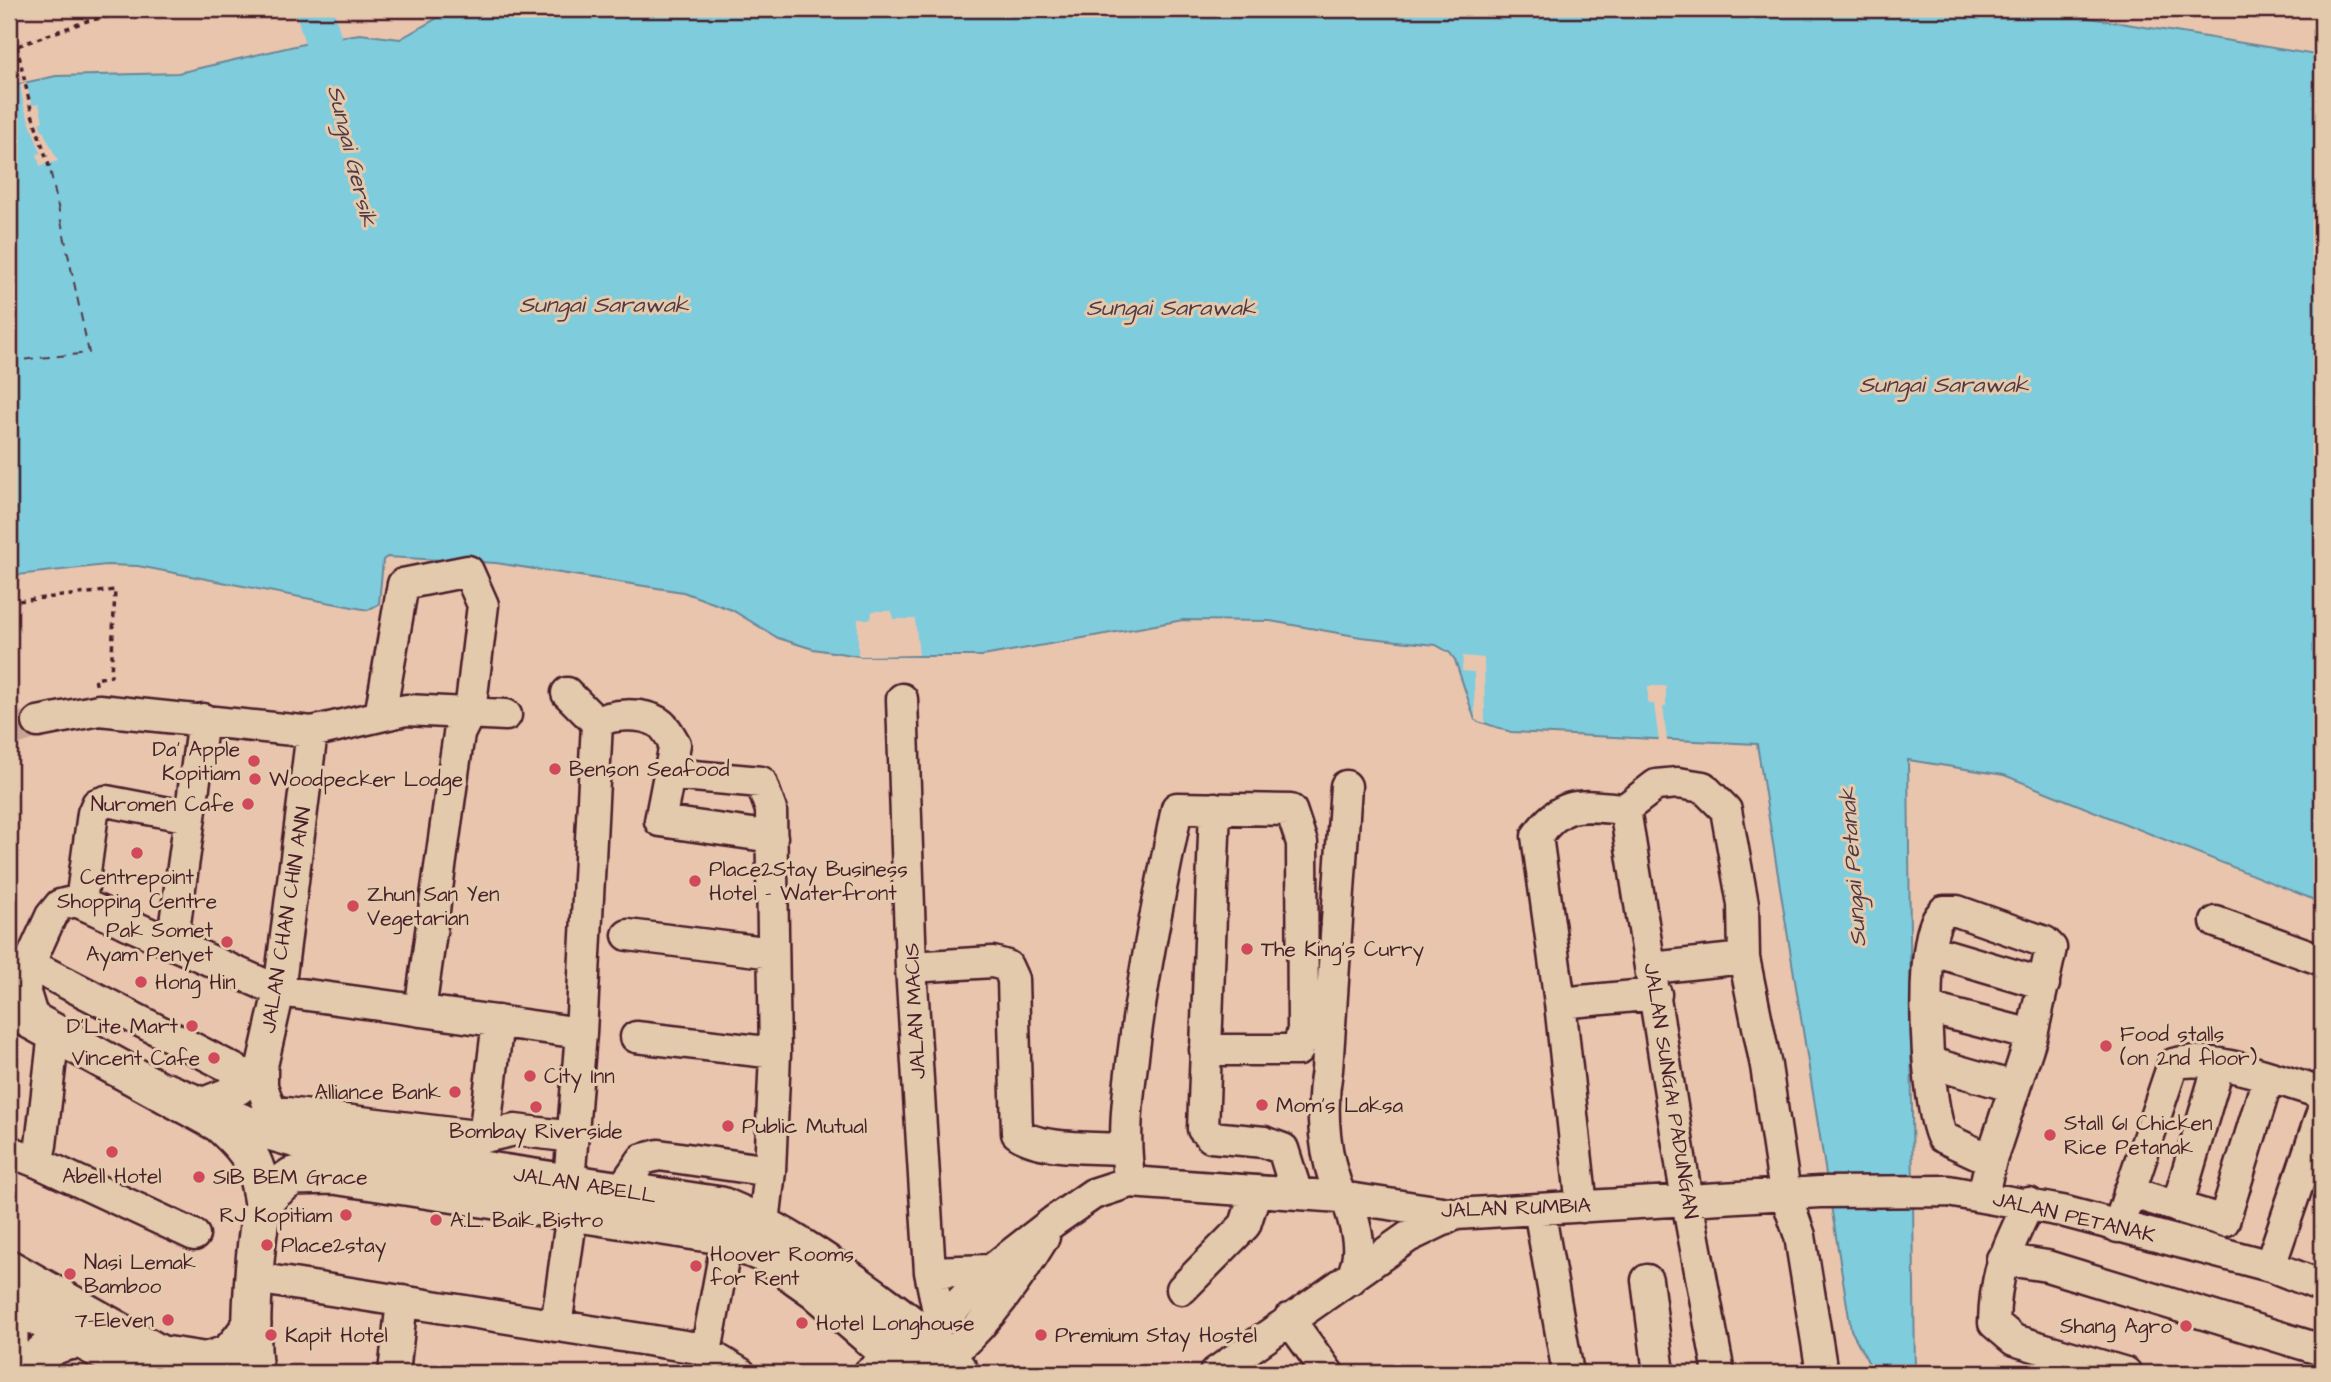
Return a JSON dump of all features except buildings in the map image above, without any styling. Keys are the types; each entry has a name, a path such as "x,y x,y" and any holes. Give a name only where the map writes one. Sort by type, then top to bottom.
{"main road":[{"name":"JALAN ABELL","path":"32,1021 182,1098 219,1123 240,1142 258,1168 263,1204 248,1349"},
{"name":"JALAN ABELL","path":"182,1098 274,1123 365,1155 571,1197 715,1234 765,1254 922,1358"},
{"name":"JALAN ABELL","path":"263,1204 293,1176 334,1175 571,1197 621,1190 721,1206 764,1223 837,1270 922,1358"},
{"path":"9,1302 76,1340 145,1373"},
{"path":"9,1312 9,1349"},
{"path":"29,1373 35,1361 55,1342 76,1340"},
{"path":"197,1373 248,1349"}],"street":[{"path":"380,716 403,584 468,571 483,606 470,712 459,734 420,1011"},
{"path":"556,1325 571,1197 597,723 567,693"},
{"name":"JALAN MACIS","path":"902,699 911,967 930,1272 937,1306 922,1358"},
{"path":"38,722 99,710 312,732 406,710 506,715"},
{"path":"597,723 619,715 656,721 675,744 660,821 772,837"},
{"path":"172,944 202,719"},
{"name":"JALAN CHAN CHIN ANN","path":"274,1123 257,1072 279,991 312,732"},
{"path":"671,774 761,782 771,810 775,1053 770,1171 764,1223"},
{"path":"1582,1207 1560,1003 1537,836 1552,814 1582,806 1625,808 1656,785 1678,783 1703,787 1726,810 1743,904 1744,958 1766,1066 1785,1193 1800,1236 1822,1373"},
{"path":"1346,786 1327,1070 1322,1100 1328,1152 1360,1252 1359,1264 1352,1279"},
{"path":"81,902 93,813 97,804 106,802 190,817"},
{"path":"922,1358 991,1270 1093,1194 1130,1182 1124,1149 1142,981 1177,808 1291,810 1296,818 1302,843 1303,1029 1298,1050 1205,1051"},
{"path":"1216,808 1203,1129 1211,1137 1264,1142 1283,1149 1297,1194"},
{"name":"JALAN SUNGAI PADUNGAN","path":"1625,808 1687,1201 1719,1373"},
{"path":"37,1162 32,1021 24,983 29,964 51,916 67,902 81,902 279,991 581,1032"},
{"path":"1983,1195 1991,1160 2032,1035 2051,948 2045,942 1957,911 1944,911 1935,925 1930,950 1927,1008 1935,1120 1942,1137 1991,1160"},
{"path":"2216,922 2322,960"},
{"path":"628,935 773,953"},
{"path":"1930,950 2044,984"},
{"path":"1560,1003 1744,958"},
{"path":"911,967 993,962 1007,966 1013,979 1017,1133 1024,1138 1069,1146 1124,1149"},
{"path":"29,964 257,1072 239,1089 182,1098"},
{"path":"1927,1008 2032,1035"},
{"path":"484,1137 498,1021"},
{"path":"636,1037 775,1053"},
{"path":"2118,1227 2173,1064 2183,1061 2219,1064 2322,1093"},
{"path":"1931,1063 2014,1087"},
{"path":"2177,1207 2219,1064"},
{"path":"2129,1192 2224,1221 2268,1078"},
{"path":"2270,1266 2322,1113"},
{"path":"274,1123 484,1137 515,1130 573,1137"},
{"path":"9,1151 194,1235"},
{"path":"621,1190 643,1159 659,1154 770,1171"},
{"name":"JALAN RUMBIA","path":"1130,1182 1344,1198 1456,1214 1820,1192"},
{"path":"1182,1289 1245,1225 1256,1191"},
{"name":"JALAN PETANAK","path":"1820,1192 1929,1191 1983,1195 2029,1203 2270,1266 2322,1286"},
{"path":"2029,1203 2002,1259 1995,1287 1994,1323 2014,1340 2126,1373"},
{"path":"1539,1209 1567,1373"},
{"path":"1215,1373 1408,1237 1456,1214"},
{"path":"922,1358 1017,1282 1054,1222"},
{"path":"706,1352 726,1239"},
{"path":"2002,1259 2047,1266 2322,1350"},
{"path":"9,1265 161,1350 206,1358 248,1349"},
{"path":"930,1272 991,1270"},
{"path":"255,1278 698,1348 740,1373"},
{"path":"1647,1280 1660,1373"},
{"path":"394,1373 402,1301"},
{"path":"1289,1320 1328,1373"}],"path":[{"path":"9,49 87,21 143,9"},
{"path":"17,46 32,114 50,169"},
{"path":"9,602 115,590 111,676 95,679 99,710"}],"water":[{"name":"Sungai Sarawak","path":"468,9 2035,9 2322,56 2322,903 2004,775 1908,760 1915,1373 1874,1373 1851,1330 1757,744 1511,732 1475,720 1455,660 1450,653 1436,645 1361,637 1270,621 1183,620 983,656 858,656 813,649 778,638 732,610 683,592 496,563 387,557 383,560 379,604 368,610 138,566 106,565 9,576 9,86 56,76 178,73 325,39 360,34 400,39 441,16"}],"pier":[{"path":"26,82 32,105 39,104 43,121 39,123 58,161 40,166 37,154 41,153 24,107 20,84"},
{"path":"872,611 892,611 893,619 915,619 919,655 858,656 858,619 871,619"},
{"path":"1463,656 1484,658 1485,723 1475,720 1474,672 1462,671"},
{"path":"1648,686 1666,686 1666,706 1663,707 1667,741 1659,742 1654,704 1648,704"}],"waterway":[{"name":"Sungai Gersik","path":"314,9 337,88"}],"ferry route":[{"path":"9,361 89,353 50,169"}],"tunnel":[{"path":"9,732 38,722"}],"place":[{"name":"Da' Apple Kopitiam","path":"254,761"},
{"name":"Benson Seafood","path":"555,769"},
{"name":"Woodpecker Lodge","path":"255,779"},
{"name":"Nuromen Cafe","path":"248,804"},
{"name":"Centrepoint Shopping Centre","path":"137,853"},
{"name":"Place2Stay Business Hotel - Waterfront","path":"695,881"},
{"name":"Zhun San Yen Vegetarian","path":"353,906"},
{"name":"Pak Somet Ayam Penyet","path":"227,942"},
{"name":"The King's Curry","path":"1247,949"},
{"name":"Hong Hin","path":"141,982"},
{"name":"D'Lite Mart","path":"192,1026"},
{"name":"Food stalls (on 2nd floor)","path":"2106,1046"},
{"name":"Vincent Cafe","path":"214,1058"},
{"name":"City Inn","path":"530,1076"},
{"name":"Alliance Bank","path":"455,1092"},
{"name":"Mom's Laksa","path":"1262,1105"},
{"name":"Bombay Riverside","path":"536,1107"},
{"name":"Public Mutual","path":"728,1126"},
{"name":"Stall 61 Chicken Rice Petanak","path":"2050,1135"},
{"name":"Abell Hotel","path":"112,1152"},
{"name":"SIB BEM Grace","path":"199,1177"},
{"name":"RJ Kopitiam","path":"346,1215"},
{"name":"A.L. Baik Bistro","path":"436,1220"},
{"name":"Place2stay","path":"267,1245"},
{"name":"Hoover Rooms for Rent","path":"696,1266"},
{"name":"Nasi Lemak Bamboo","path":"70,1274"},
{"name":"7-Eleven","path":"168,1320"},
{"name":"Hotel Longhouse","path":"802,1323"},
{"name":"Shang Agro","path":"2186,1326"},
{"name":"Kapit Hotel","path":"271,1335"},
{"name":"Premium Stay Hostel","path":"1041,1335"}],"water label":[{"name":"Sungai Petanak","path":"1853,867"}]}
